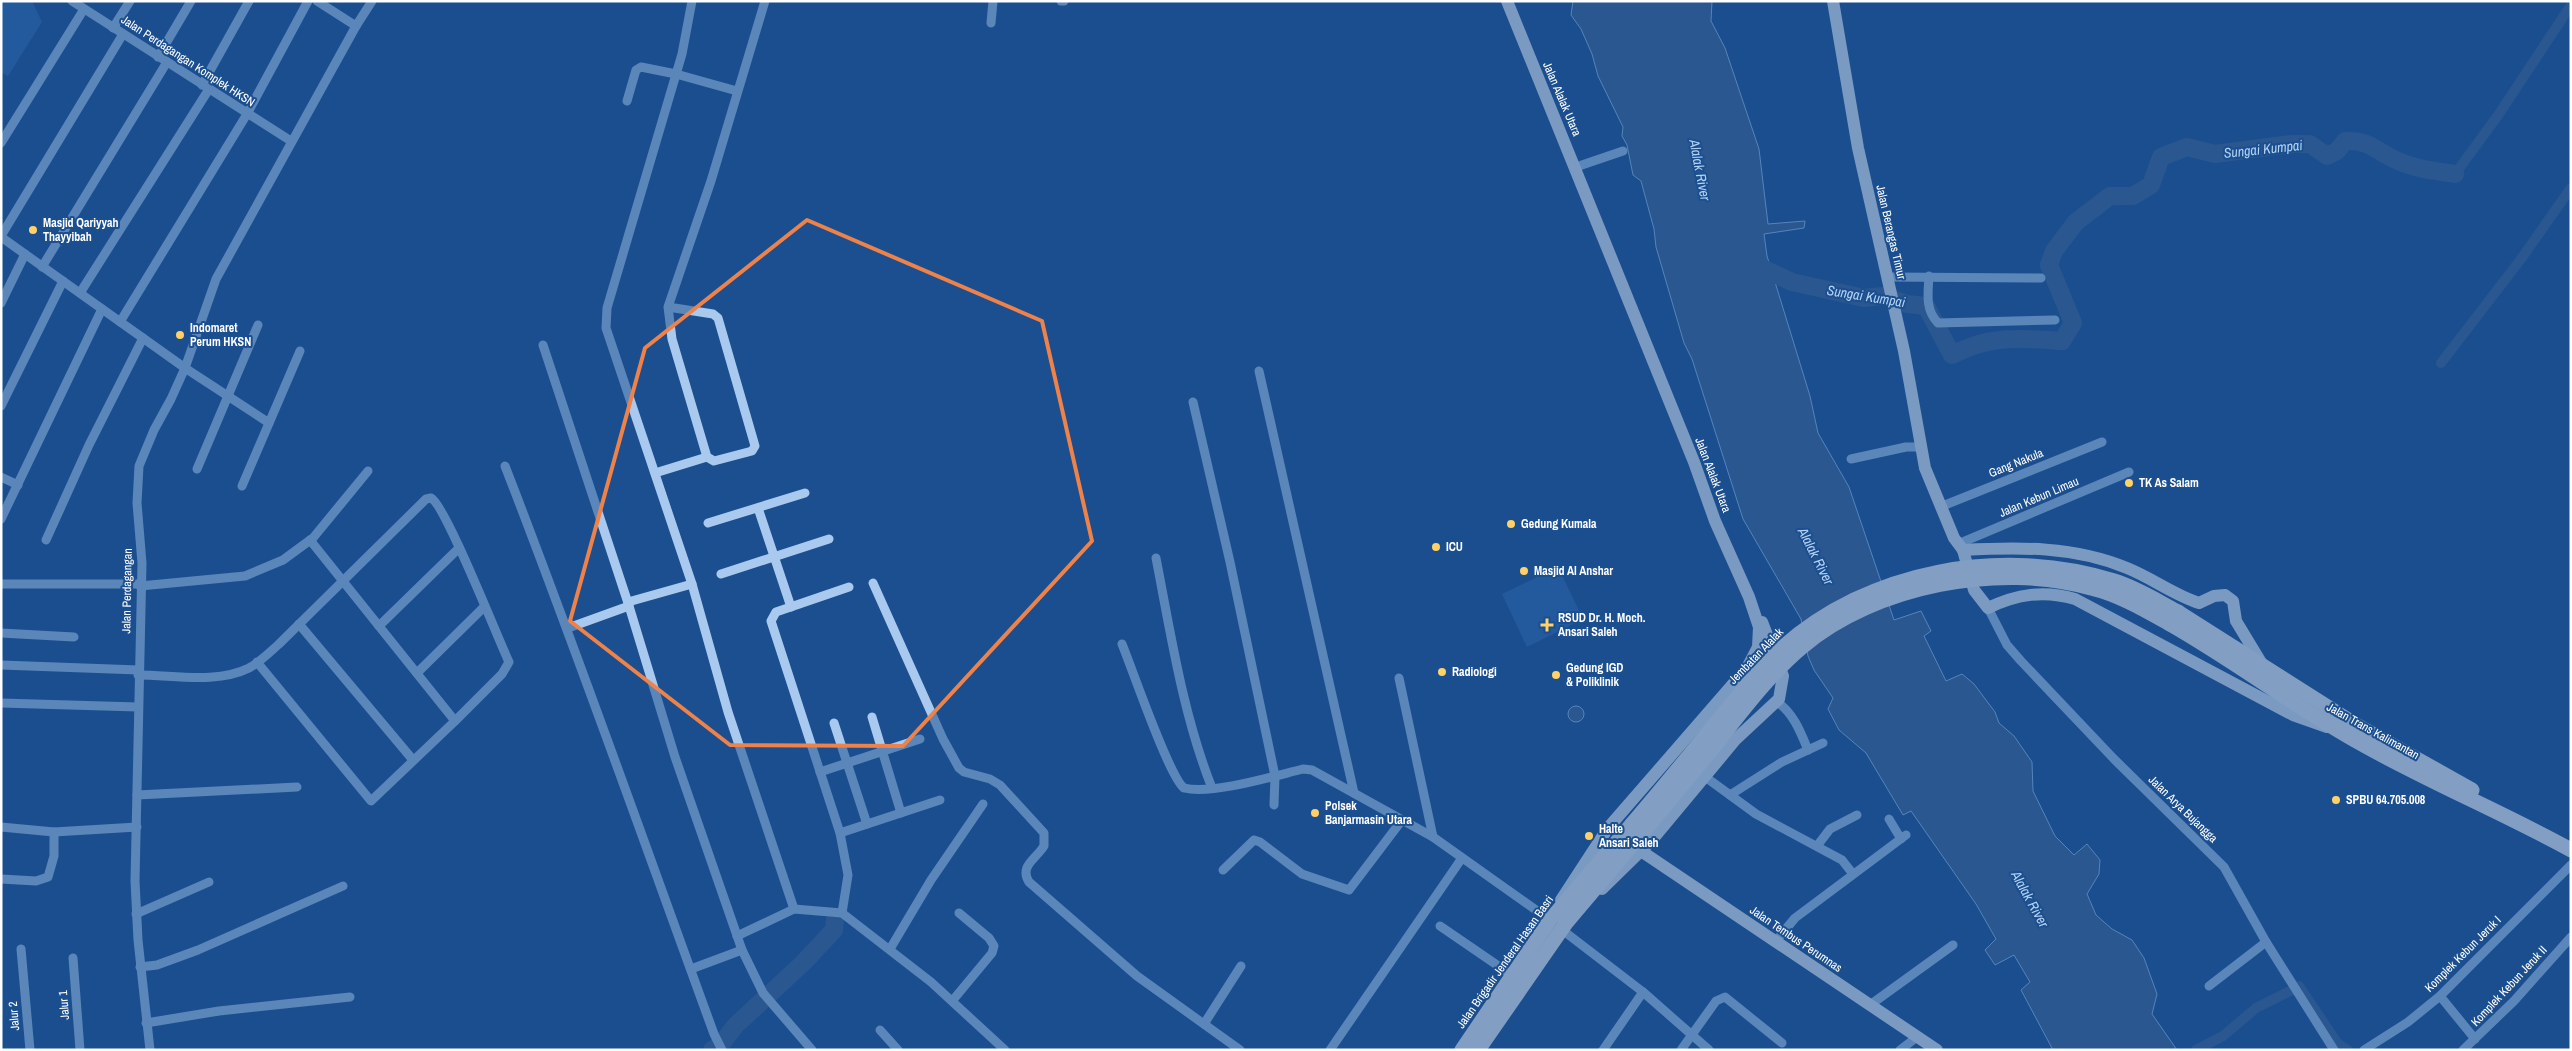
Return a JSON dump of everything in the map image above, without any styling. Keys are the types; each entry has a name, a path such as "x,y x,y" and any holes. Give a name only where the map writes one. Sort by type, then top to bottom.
{"highway":[{"name":"Jembatan Alalak","path":"1637,829 1780,650 1831,611 1883,587 1916,576 1965,568 2046,568 2087,574 2115,581 2174,618"},
{"name":"Jalan Trans Kalimantan","path":"2174,618 2262,664 2356,725 2477,792 2571,841"},
{"name":"Jalan Trans Kalimantan","path":"2174,618 2333,727 2361,744 2473,801 2513,818 2571,850"},
{"name":"Jalan Brigadir Jenderal Hasan Basri","path":"1462,1050 1513,976 1637,829"},
{"name":"Jalan Brigadir Jenderal Hasan Basri","path":"1478,1050 1558,922"}],"main road":[{"name":"Jalan Alalak Utara","path":"1507,1 1576,167 1694,462 1718,529 1749,597 1759,627 1759,644"},
{"name":"Jalan Berangas Timur","path":"1833,1 1858,148 1896,314 1925,468 1940,507 1960,547 1974,590 1988,608"},
{"path":"1960,547 2040,548 2080,553 2125,567 2160,583 2189,600 2199,603 2214,596 2224,594 2233,601 2236,620 2262,664"},
{"path":"1988,608 2000,602 2033,594 2048,593 2075,599 2293,715 2322,727 2333,727"},
{"path":"1558,922 1641,852 1736,739 1777,702 1782,690 1783,676 1772,645 1749,597"},
{"path":"1558,922 1573,879 1608,828 1752,662 1759,644 1765,641 1772,645"},
{"name":"Jalan Tembus Perumnas","path":"1641,852 1937,1050"}],"street":[{"name":"Jalan Perdagangan Komplek HKSN","path":"72,1 290,142"},
{"path":"114,28 130,1"},
{"path":"158,56 191,1"},
{"path":"80,293 205,87 249,1"},
{"path":"120,322 247,114 308,1"},
{"path":"317,1 356,26"},
{"path":"185,368 216,278 290,142 372,1"},
{"path":"692,1 676,74 607,308 606,328 692,584 728,712 794,909"},
{"path":"668,307 713,314 718,318 755,446 752,451 714,461 707,457 672,339 668,307 711,181 765,1"},
{"path":"991,23 994,1"},
{"path":"1,143 84,9"},
{"path":"123,34 1,237 185,368 269,422"},
{"path":"42,267 167,62"},
{"path":"626,101 638,68 645,67 737,91"},
{"path":"1576,167 1623,151"},
{"path":"1,303 25,254"},
{"path":"1928,276 1927,301 1931,313 1938,323 2055,320"},
{"path":"1888,277 2041,278"},
{"path":"1,406 63,281"},
{"path":"1,520 102,309"},
{"path":"197,469 258,325"},
{"path":"46,540 89,445 143,338"},
{"path":"543,345 629,604 674,757 742,950 766,997 812,1050"},
{"path":"242,486 300,351"},
{"name":"Jalan Perdagangan","path":"150,1050 140,967 134,881 142,563 137,503 139,466 154,430 185,368"},
{"path":"1259,371 1354,793"},
{"path":"1193,402 1222,523 1275,776 1274,805"},
{"name":"Gang Nakula","path":"1940,507 2102,442"},
{"path":"1851,459 1906,447 1920,447"},
{"path":"655,473 707,457"},
{"path":"505,466 568,628 589,693 690,969 722,1050"},
{"path":"1,584 140,585 245,576 283,560 310,540 368,471"},
{"name":"Jalan Kebun Limau","path":"1960,547 2130,472"},
{"path":"1,477 18,485"},
{"path":"708,523 805,493"},
{"path":"1,665 222,677 237,673 257,662 299,624 344,582 426,499 436,500 460,548 509,664 456,721 413,760 375,799 369,800 257,662"},
{"path":"758,508 790,607"},
{"path":"310,540 456,721"},
{"path":"721,574 829,540"},
{"path":"379,626 460,548"},
{"path":"1156,558 1186,702 1201,761 1212,788"},
{"path":"873,583 943,739 959,768 964,772 990,779 1000,785 1044,833 1046,840 1044,846 1025,870 1025,876 1029,882 1138,976 1240,1050"},
{"path":"568,628 629,604 692,584"},
{"path":"840,912 848,868 840,833 772,623 776,612 849,587"},
{"path":"417,673 484,607"},
{"name":"Jalan Arya Bujangga","path":"1988,608 2007,645 2021,662 2114,759 2224,868 2266,942 2334,1050"},
{"path":"299,624 413,760"},
{"path":"1,633 74,637"},
{"path":"1122,644 1158,738 1180,784 1184,788 1196,790 1212,788 1303,769 1312,770 1433,837 1558,922 1643,992 1709,1050"},
{"path":"1399,678 1433,837"},
{"path":"1777,702 1789,713 1800,730 1808,750"},
{"path":"1,703 138,706"},
{"path":"872,717 901,813"},
{"path":"834,723 867,824"},
{"path":"820,772 920,739"},
{"path":"1730,795 1782,762 1823,743"},
{"path":"1704,776 1756,814 1842,860 1853,874"},
{"path":"137,795 297,787"},
{"path":"840,833 940,800"},
{"path":"890,949 931,880 983,804"},
{"path":"1816,846 1830,829 1857,814"},
{"path":"1775,942 1795,918 1903,837 1888,819"},
{"path":"1223,870 1254,840 1260,842 1302,874 1349,890 1402,820"},
{"path":"1,827 54,832 136,827"},
{"path":"1,879 36,881 48,877 54,856 54,832"},
{"path":"1330,1050 1462,858"},
{"name":"Komplek Kebun Jeruk I","path":"2364,1050 2408,1022 2440,996 2571,865"},
{"path":"136,914 208,882"},
{"path":"140,967 157,965 198,950 343,886"},
{"path":"737,936 794,909 840,912 890,949 953,1000 1005,1050"},
{"path":"953,1000 992,953 994,946 989,938 959,913"},
{"path":"1440,926 1513,976"},
{"name":"Komplek Kebun Jeruk II","path":"2463,1050 2514,1001 2571,937"},
{"path":"2209,986 2266,942"},
{"path":"1870,1005 1953,944"},
{"name":"Jalur 2","path":"21,949 30,1050"},
{"path":"690,969 742,950"},
{"name":"Jalur 1","path":"73,958 80,1050"},
{"path":"1204,1024 1241,966"},
{"path":"1603,1050 1643,992"},
{"path":"2440,996 2475,1039"},
{"path":"146,1023 219,1011 350,997"},
{"path":"1681,1050 1716,1001 1725,997 1782,1043"},
{"path":"880,1030 898,1050"},
{"path":"1900,1050 1917,1037"}],"highlighted area":[{"path":"807,220 1042,321 1092,541 903,746 730,745 570,621 645,348"}],"shaded area":[{"path":"1,1 32,1 42,22 8,76 1,72"},
{"path":"1558,567 1583,619 1527,647 1502,594"}],"water":[{"name":"Alalak River","path":"1573,1 1712,1 1711,21 1725,48 1759,149 1768,224 1805,221 1804,228 1764,234 1767,256 1810,396 1818,433 1849,487 1894,620 1921,611 1931,631 1924,636 1946,681 1962,674 1974,684 1995,712 1999,723 2014,736 2032,762 2033,791 2055,836 2074,855 2087,844 2100,860 2099,874 2087,894 2096,915 2112,929 2132,940 2144,958 2157,994 2152,1014 2177,1050 2053,1050 2021,990 2030,982 2014,955 1995,965 1985,950 1996,939 1976,904 1911,811 1903,815 1866,753 1839,730 1828,709 1833,698 1814,670 1808,656 1801,619 1743,519 1692,359 1684,343 1656,247 1654,229 1641,181 1633,175 1627,145 1622,136 1623,127 1598,76 1592,54 1581,29 1571,15"},
{"path":"1573,706 1579,706 1584,711 1582,720 1573,722 1568,717 1568,711"}],"waterway":[{"name":"Sungai Kumpai","path":"2455,174 2499,114 2571,5"},
{"name":"Sungai Kumpai","path":"1751,263 1792,282 1864,298 1883,296 1907,304 1926,306 1952,355 1979,344 2006,339 2062,341 2073,323 2049,265 2054,251 2076,222 2110,196 2133,196 2151,185 2161,157 2187,147 2215,154 2291,144 2310,144 2327,156 2337,151 2345,141 2354,141 2367,144 2405,164 2455,174"},
{"path":"2441,363 2521,259 2571,188"},
{"path":"712,1050 722,1043 735,1026 803,963 834,930 835,920"},
{"path":"2299,986 2338,1044 2348,1050"},
{"path":"2196,1050 2223,1036 2256,1008 2292,990"}],"place":[{"name":"Masjid Qariyyah Thayyibah","path":"33,230"},
{"name":"Indomaret Perum HKSN","path":"180,335"},
{"name":"TK As Salam","path":"2129,483"},
{"name":"Gedung Kumala","path":"1511,524"},
{"name":"ICU","path":"1436,547"},
{"name":"Masjid Al Anshar","path":"1524,571"},
{"name":"RSUD Dr. H. Moch. Ansari Saleh","path":"1547,625"},
{"name":"Radiologi","path":"1442,672"},
{"name":"Gedung IGD & Poliklinik","path":"1556,675"},
{"name":"SPBU 64.705.008","path":"2336,800"},
{"name":"Polsek Banjarmasin Utara","path":"1315,813"},
{"name":"Halte Ansari Saleh","path":"1589,836"}]}
